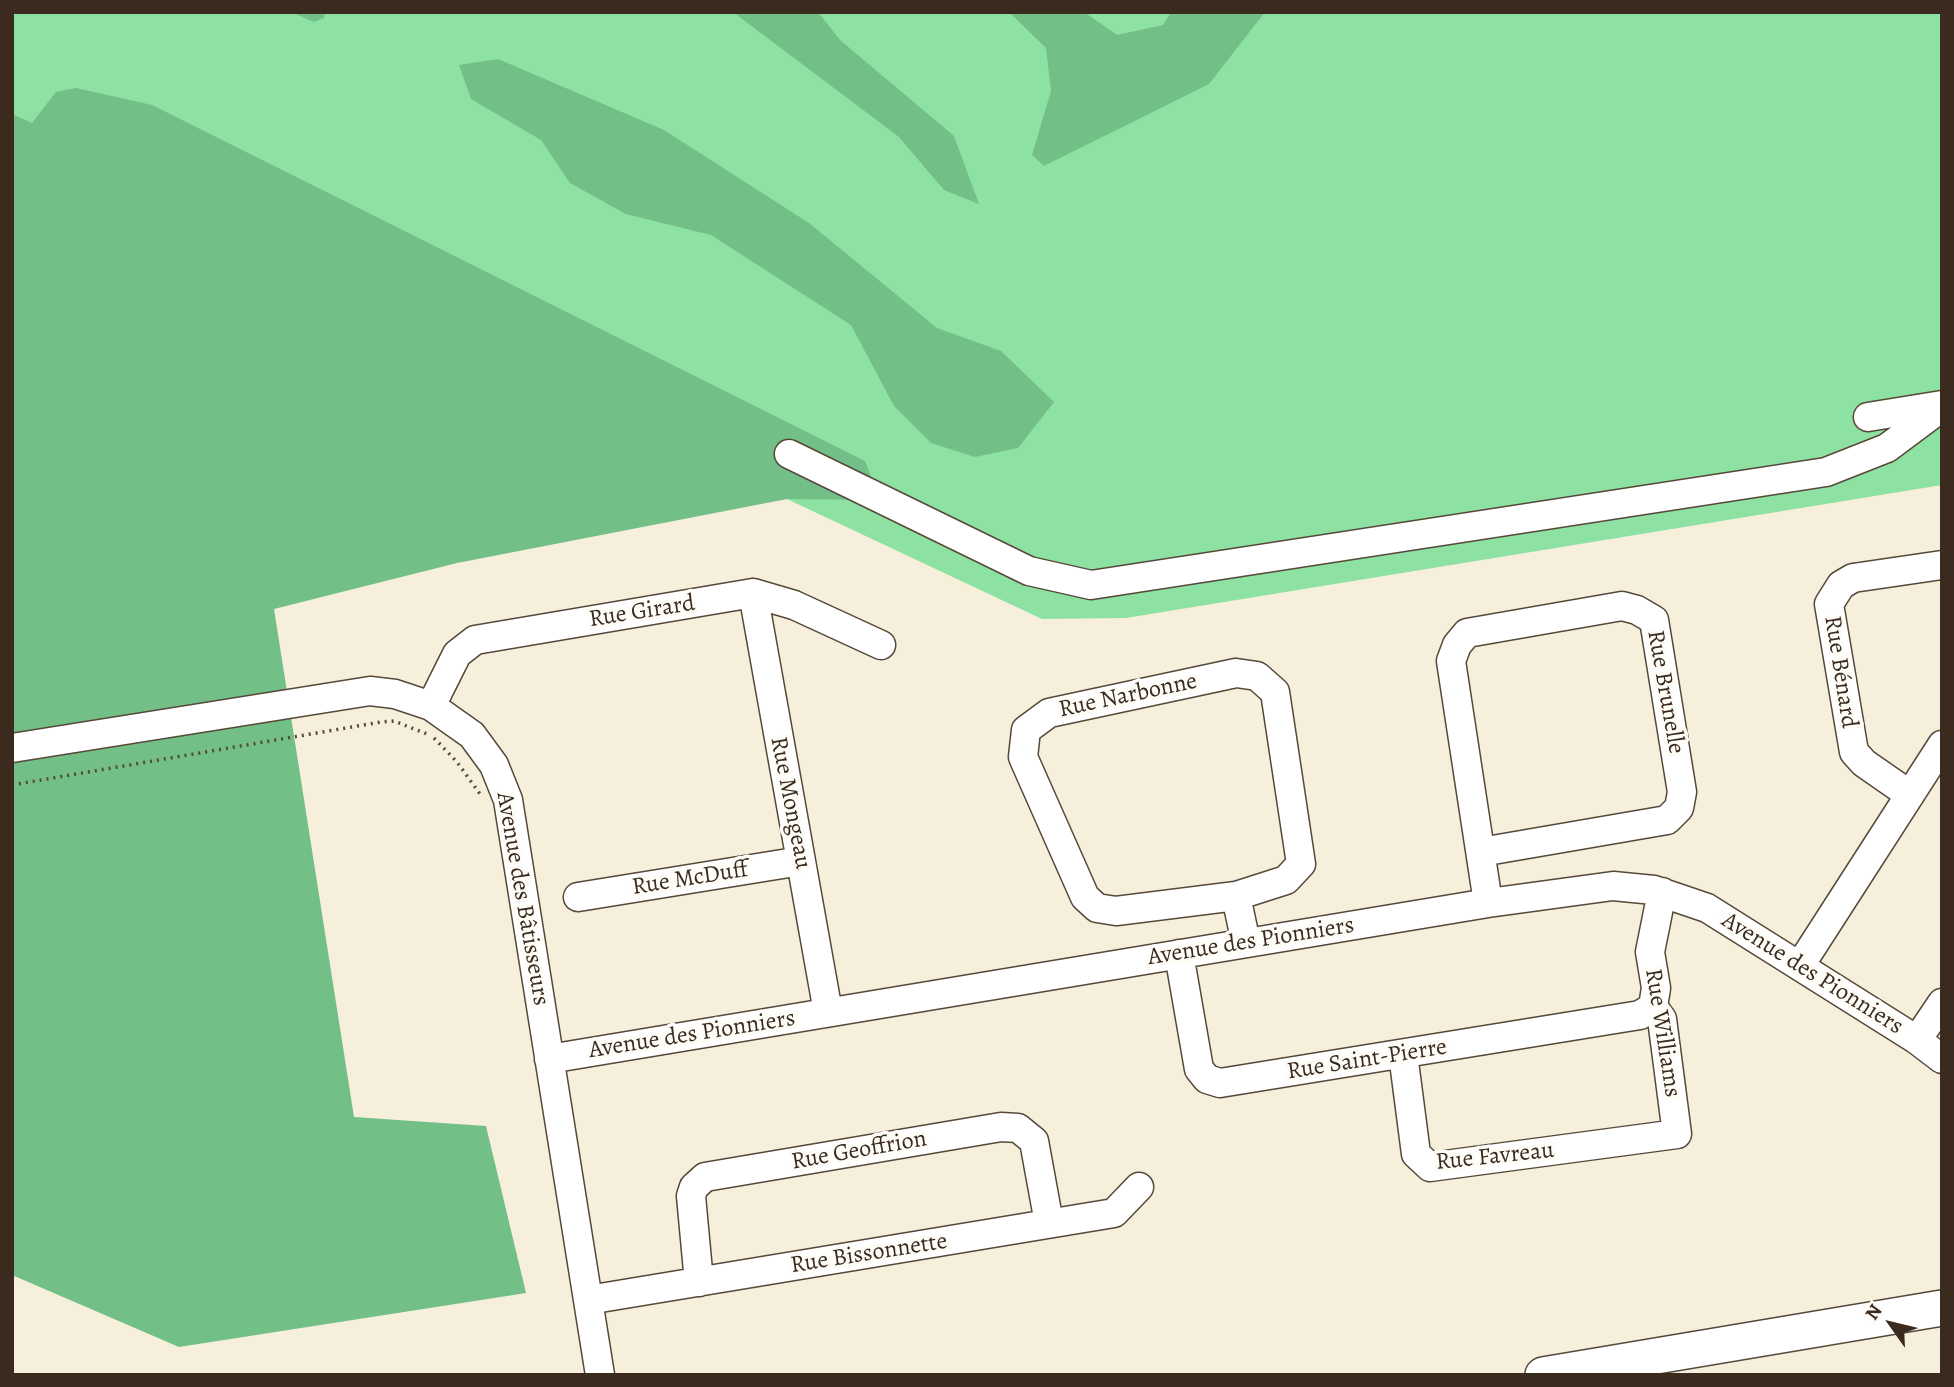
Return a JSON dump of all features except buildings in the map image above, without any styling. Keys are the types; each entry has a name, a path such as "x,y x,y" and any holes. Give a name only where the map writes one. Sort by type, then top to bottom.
{"main road":[{"path":"1543,1375 1942,1308"}],"street":[{"path":"1868,417 1942,406"},
{"path":"789,454 1029,571 1091,585 1826,472 1887,448 1942,406"},
{"name":"Rue Bénard","path":"1910,794 1864,764 1854,752 1829,604 1840,585 1853,578 1942,565"},
{"name":"Rue Girard","path":"431,706 457,654 475,640 753,593 794,605 881,645"},
{"name":"Rue Mongeau","path":"753,593 828,1012"},
{"name":"Rue Brunelle","path":"1480,852 1667,820 1679,808 1682,792 1654,620 1637,610 1622,606 1467,633 1457,645 1451,661 1480,852 1489,903"},
{"name":"Rue Narbonne","path":"1236,673 1257,676 1275,692 1301,864 1286,880 1236,896 1116,911 1097,908 1086,897 1023,757 1026,730 1049,713 1236,673"},
{"name":"Avenue des Bâtisseurs","path":"12,748 358,692 395,694 431,706 453,718 480,744 504,788 600,1375"},
{"path":"1801,964 1942,745"},
{"name":"Rue McDuff","path":"578,897 801,861"},
{"name":"Avenue des Pionniers","path":"549,1059 1489,903 1599,887 1626,886 1662,892 1707,908 1801,964 1942,1059"},
{"name":"Rue Williams","path":"1662,892 1650,952 1656,988 1654,1007 1662,1019 1677,1134"},
{"path":"1236,896 1246,943"},
{"name":"Rue Saint-Pierre","path":"1179,954 1198,1064 1204,1076 1211,1081 1224,1083 1640,1015 1654,1007"},
{"path":"1917,1041 1942,1003"},
{"name":"Rue Favreau","path":"1403,1054 1416,1154 1430,1167 1677,1134"},
{"name":"Rue Geoffrion","path":"699,1282 691,1196 694,1187 705,1177 988,1129 1013,1126 1031,1137 1037,1151 1049,1223"},
{"name":"Rue Bissonnette","path":"588,1300 1114,1213 1139,1187"}],"path":[{"name":"Avenue des Bâtisseurs","path":"12,785 394,721 424,732 436,740 480,795"}],"green space":[{"path":"12,12 1942,12 1942,485 1126,618 1042,619 600,411 12,150"},
{"path":"291,12 325,12 324,18 314,22"},
{"path":"733,12 818,12 840,40 954,136 979,204 944,190 899,137"},
{"path":"1009,12 1084,12 1117,35 1163,25 1171,12 1265,12 1209,84 1044,166 1032,155 1051,91 1046,48"},
{"path":"498,59 664,130 809,223 937,328 1001,351 1054,402 1018,448 975,457 931,443 894,406 851,325 711,235 626,214 570,183 541,140 471,99 459,65"},
{"path":"76,88 152,105 865,461 880,500 787,499 457,563 274,609 354,1117 486,1126 526,1293 179,1347 12,1275 12,114 32,123 56,92"}]}
